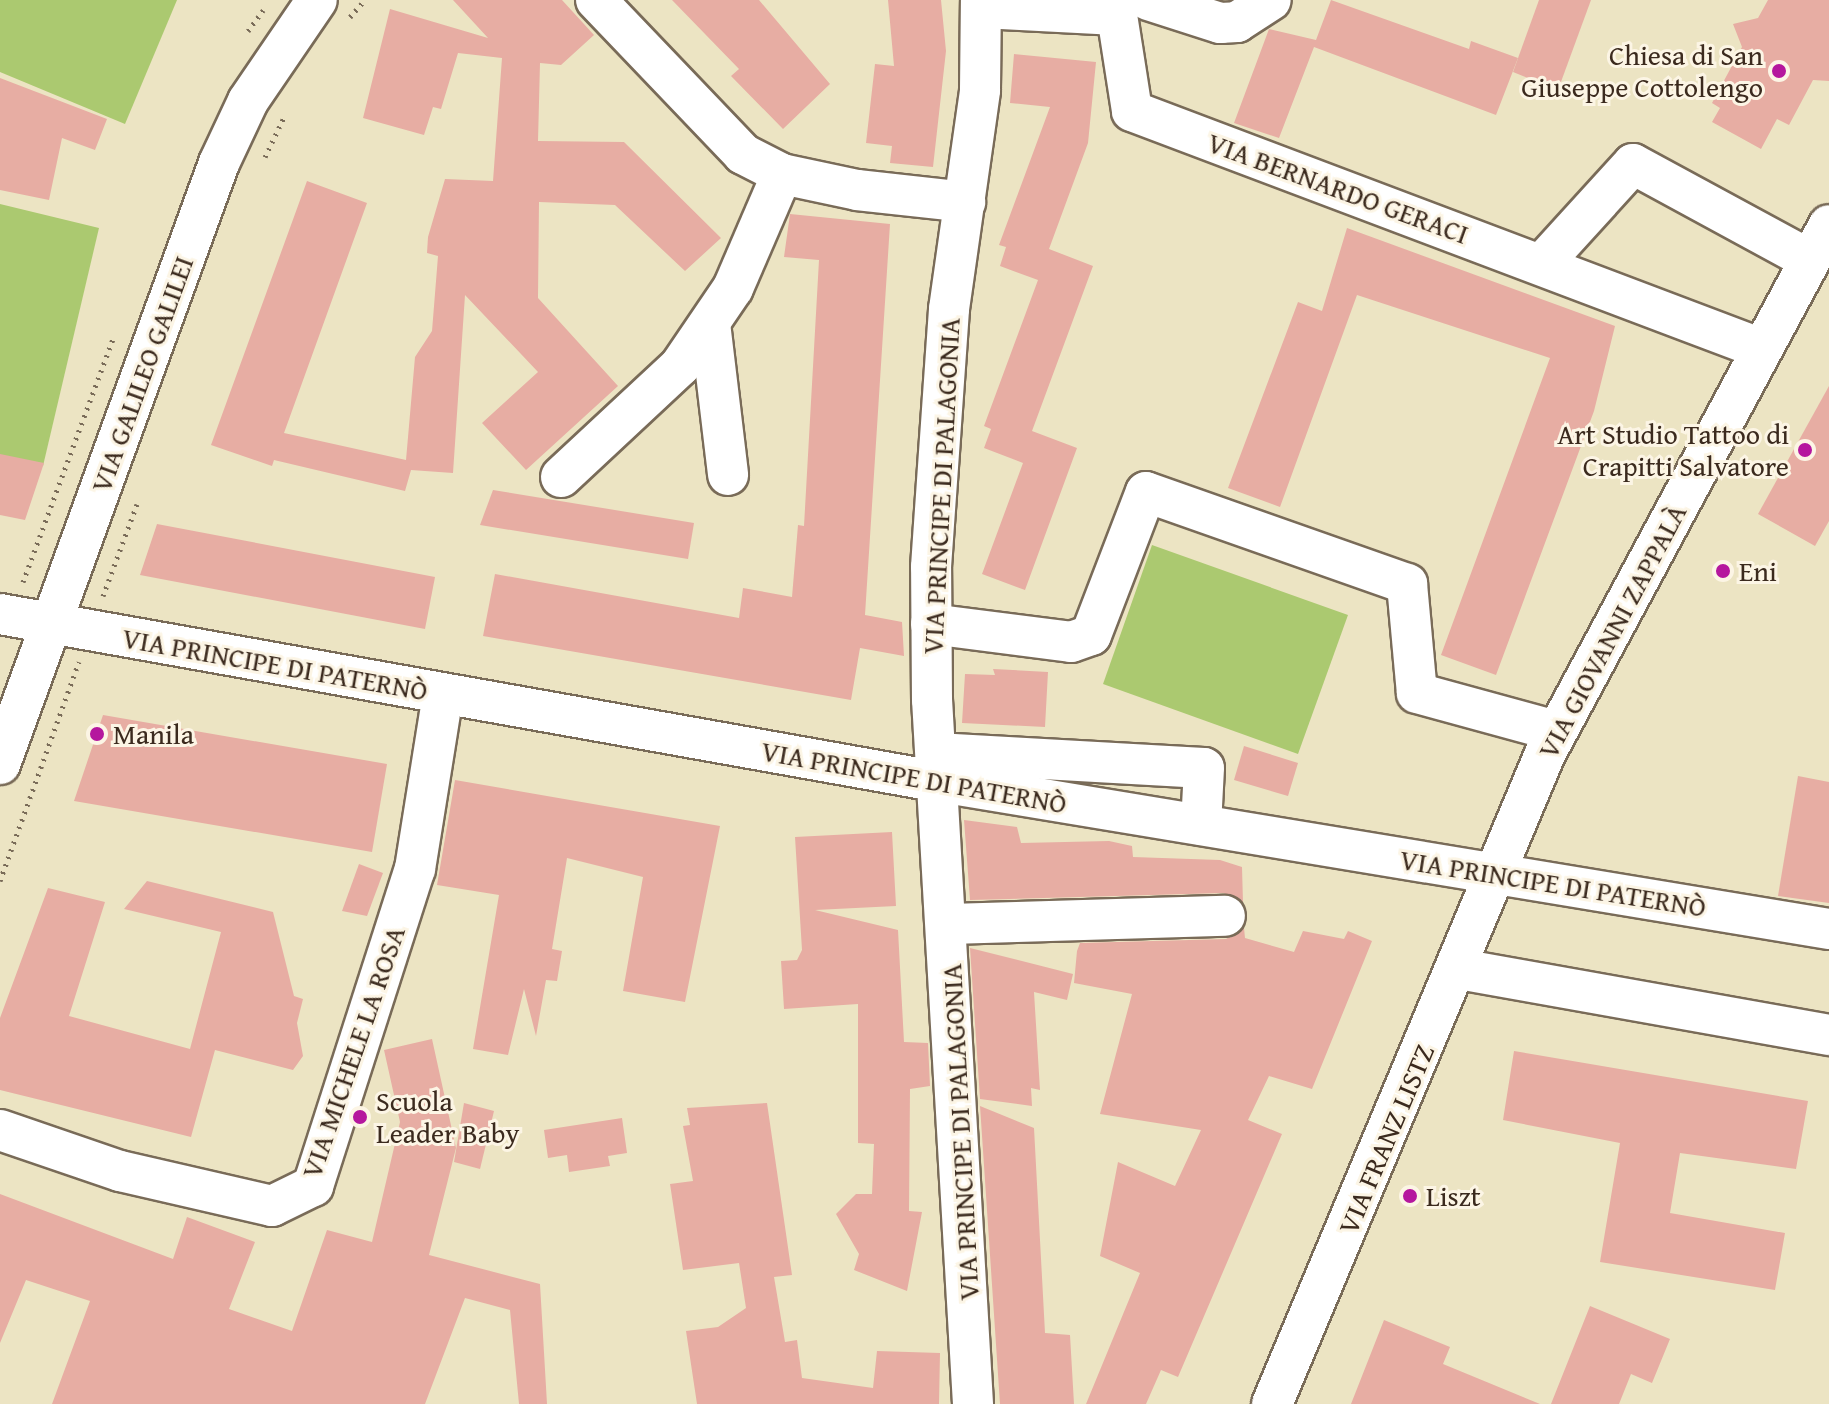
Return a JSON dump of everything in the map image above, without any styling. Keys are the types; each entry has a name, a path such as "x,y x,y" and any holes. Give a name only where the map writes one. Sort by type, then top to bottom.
{"street":[{"path":"596,0 743,154 782,174 965,202"},
{"path":"981,4 1129,5 1220,23 1237,22 1271,0"},
{"name":"VIA PRINCIPE DI PALAGONIA","path":"973,1404 950,924 931,624 949,309 965,202 981,4"},
{"name":"VIA BERNARDO GERACI","path":"1129,5 1132,111 1762,349"},
{"name":"VIA GALILEO GALILEI","path":"0,764 219,163 248,101 330,13"},
{"path":"1542,264 1633,164 1810,260"},
{"path":"561,477 680,366 733,288 782,174"},
{"name":"VIA GIOVANNI ZAPPALÀ","path":"1498,874 1556,731 1829,225"},
{"path":"710,323 728,475"},
{"path":"931,624 1071,642 1091,635 1146,492 1407,584 1417,693 1556,731"},
{"name":"VIA PRINCIPE DI PATERNÒ","path":"0,614 443,694 938,768 1201,825 1829,929"},
{"name":"VIA MICHELE LA ROSA","path":"0,1130 120,1171 272,1206 313,1186 415,869 443,694"},
{"path":"938,768 1204,768 1201,825"},
{"name":"VIA FRANZ LISTZ","path":"1272,1404 1498,874"},
{"path":"950,924 1225,916"},
{"path":"1459,969 1829,1035"}],"path":[{"path":"330,13 365,0"},
{"path":"261,165 288,110"},
{"path":"100,603 139,498"},
{"path":"0,881 78,665"}],"green space":[{"path":"0,0 177,0 125,124 0,72"},
{"path":"0,204 99,228 43,466 0,456"},
{"path":"1152,545 1348,615 1298,754 1103,684"}],"building":[{"path":"453,0 562,0 594,35 561,65 540,63 538,141 624,142 721,238 685,271 615,205 539,202 538,298 618,386 526,470 482,423 538,372 465,295 453,473 411,470 405,491 274,460 272,466 211,445 307,181 367,203 284,433 406,460 415,357 432,331 438,256 427,253 428,237 445,179 493,181 502,58 458,53 441,109 433,107 424,135 363,118 390,9 488,38"},
{"path":"672,0 759,0 830,84 783,129 731,76 739,69"},
{"path":"888,0 941,0 946,51 933,167 890,163 892,146 866,143 875,64 894,66"},
{"path":"1331,0 1469,49 1471,41 1518,58 1496,115 1314,47 1279,138 1234,123 1269,29 1316,40"},
{"path":"1539,0 1591,0 1558,90 1513,72"},
{"name":"Chiesa di San Giuseppe Cottolengo","path":"1768,0 1829,0 1829,81 1813,80 1789,125 1777,119 1761,149 1712,122 1720,108 1712,103 1742,47 1733,24 1758,18"},
{"path":"1014,54 1096,62 1088,143 1049,249 1093,266 1032,431 1077,448 1025,590 982,574 1023,463 984,448 991,429 984,426 1038,280 1000,266 1006,247 999,245 1050,107 1010,103"},
{"path":"0,78 107,119 95,150 62,138 49,200 0,190"},
{"path":"790,214 890,224 865,615 902,622 904,656 860,648 851,700 483,636 495,574 739,618 743,588 792,597 798,525 804,526 819,260 784,257"},
{"path":"1347,228 1615,326 1594,411 1496,675 1441,655 1550,358 1357,295 1280,507 1228,488 1298,302 1322,311"},
{"path":"1829,386 1829,521 1815,546 1758,514"},
{"path":"0,454 44,463 25,520 0,515"},
{"path":"493,490 694,523 688,559 480,525"},
{"path":"157,524 435,577 425,629 140,575"},
{"path":"993,669 1048,672 1045,727 962,723 965,674 995,675"},
{"path":"103,715 387,764 372,852 74,801"},
{"path":"1244,746 1298,763 1288,796 1234,780"},
{"path":"1798,776 1829,782 1829,903 1778,896"},
{"path":"455,780 720,826 685,1002 623,991 643,877 567,858 552,949 562,951 557,981 546,980 536,1036 524,989 508,1055 473,1049 499,895 437,885"},
{"path":"964,820 1017,827 1021,843 1109,841 1132,846 1133,857 1220,860 1242,867 1243,903 1224,893 970,900"},
{"path":"892,832 896,906 815,910 898,930 904,1042 928,1043 930,1086 910,1089 909,1211 922,1212 907,1291 854,1270 859,1254 836,1214 856,1194 872,1194 874,1144 858,1143 858,1004 784,1009 781,961 797,960 802,950 795,837"},
{"path":"359,864 383,873 367,916 342,911"},
{"path":"147,881 273,912 294,996 303,999 297,1023 303,1056 293,1070 215,1050 191,1137 0,1090 0,1018 48,888 105,902 69,1016 190,1049 221,932 124,909"},
{"path":"1244,928 1245,938 1294,952 1303,931 1344,939 1348,931 1372,941 1312,1089 1269,1076 1248,1120 1282,1134 1178,1377 1161,1370 1146,1404 1086,1404 1140,1273 1100,1256 1118,1162 1175,1186 1201,1130 1100,1114 1132,994 1074,983 1077,951 1080,943 1226,939"},
{"path":"970,948 1073,974 1067,1000 1034,992 1040,1090 1031,1088 1032,1106 980,1099"},
{"path":"432,1039 456,1148 429,1255 540,1284 547,1404 519,1404 510,1310 465,1298 425,1404 52,1404 90,1301 26,1280 0,1343 0,1194 173,1259 187,1217 255,1242 229,1309 292,1331 327,1230 372,1242 400,1122 384,1050"},
{"path":"1514,1051 1808,1101 1796,1169 1680,1153 1670,1213 1785,1233 1775,1290 1600,1262 1620,1143 1503,1120"},
{"path":"464,1103 494,1111 480,1169 454,1162"},
{"path":"767,1103 792,1275 774,1277 785,1342 797,1340 802,1378 873,1388 877,1351 940,1353 939,1404 697,1404 686,1331 718,1327 746,1308 739,1263 683,1270 670,1184 693,1181 683,1126 690,1125 687,1108"},
{"path":"980,1106 1034,1128 1045,1333 1070,1335 1074,1404 1000,1404"},
{"path":"622,1118 627,1153 608,1156 610,1166 569,1172 567,1155 548,1158 544,1130"},
{"path":"1590,1306 1670,1339 1652,1383 1631,1374 1619,1404 1551,1404"},
{"path":"1384,1320 1450,1347 1443,1364 1540,1404 1351,1404"}],"place":[{"name":"Chiesa di San Giuseppe Cottolengo","path":"1779,71"},
{"name":"Art Studio Tattoo di Crapitti Salvatore","path":"1805,450"},
{"name":"Eni","path":"1723,571"},
{"name":"Manila","path":"97,734"},
{"name":"Scuola Leader Baby","path":"360,1117"},
{"name":"Liszt","path":"1410,1196"}]}
